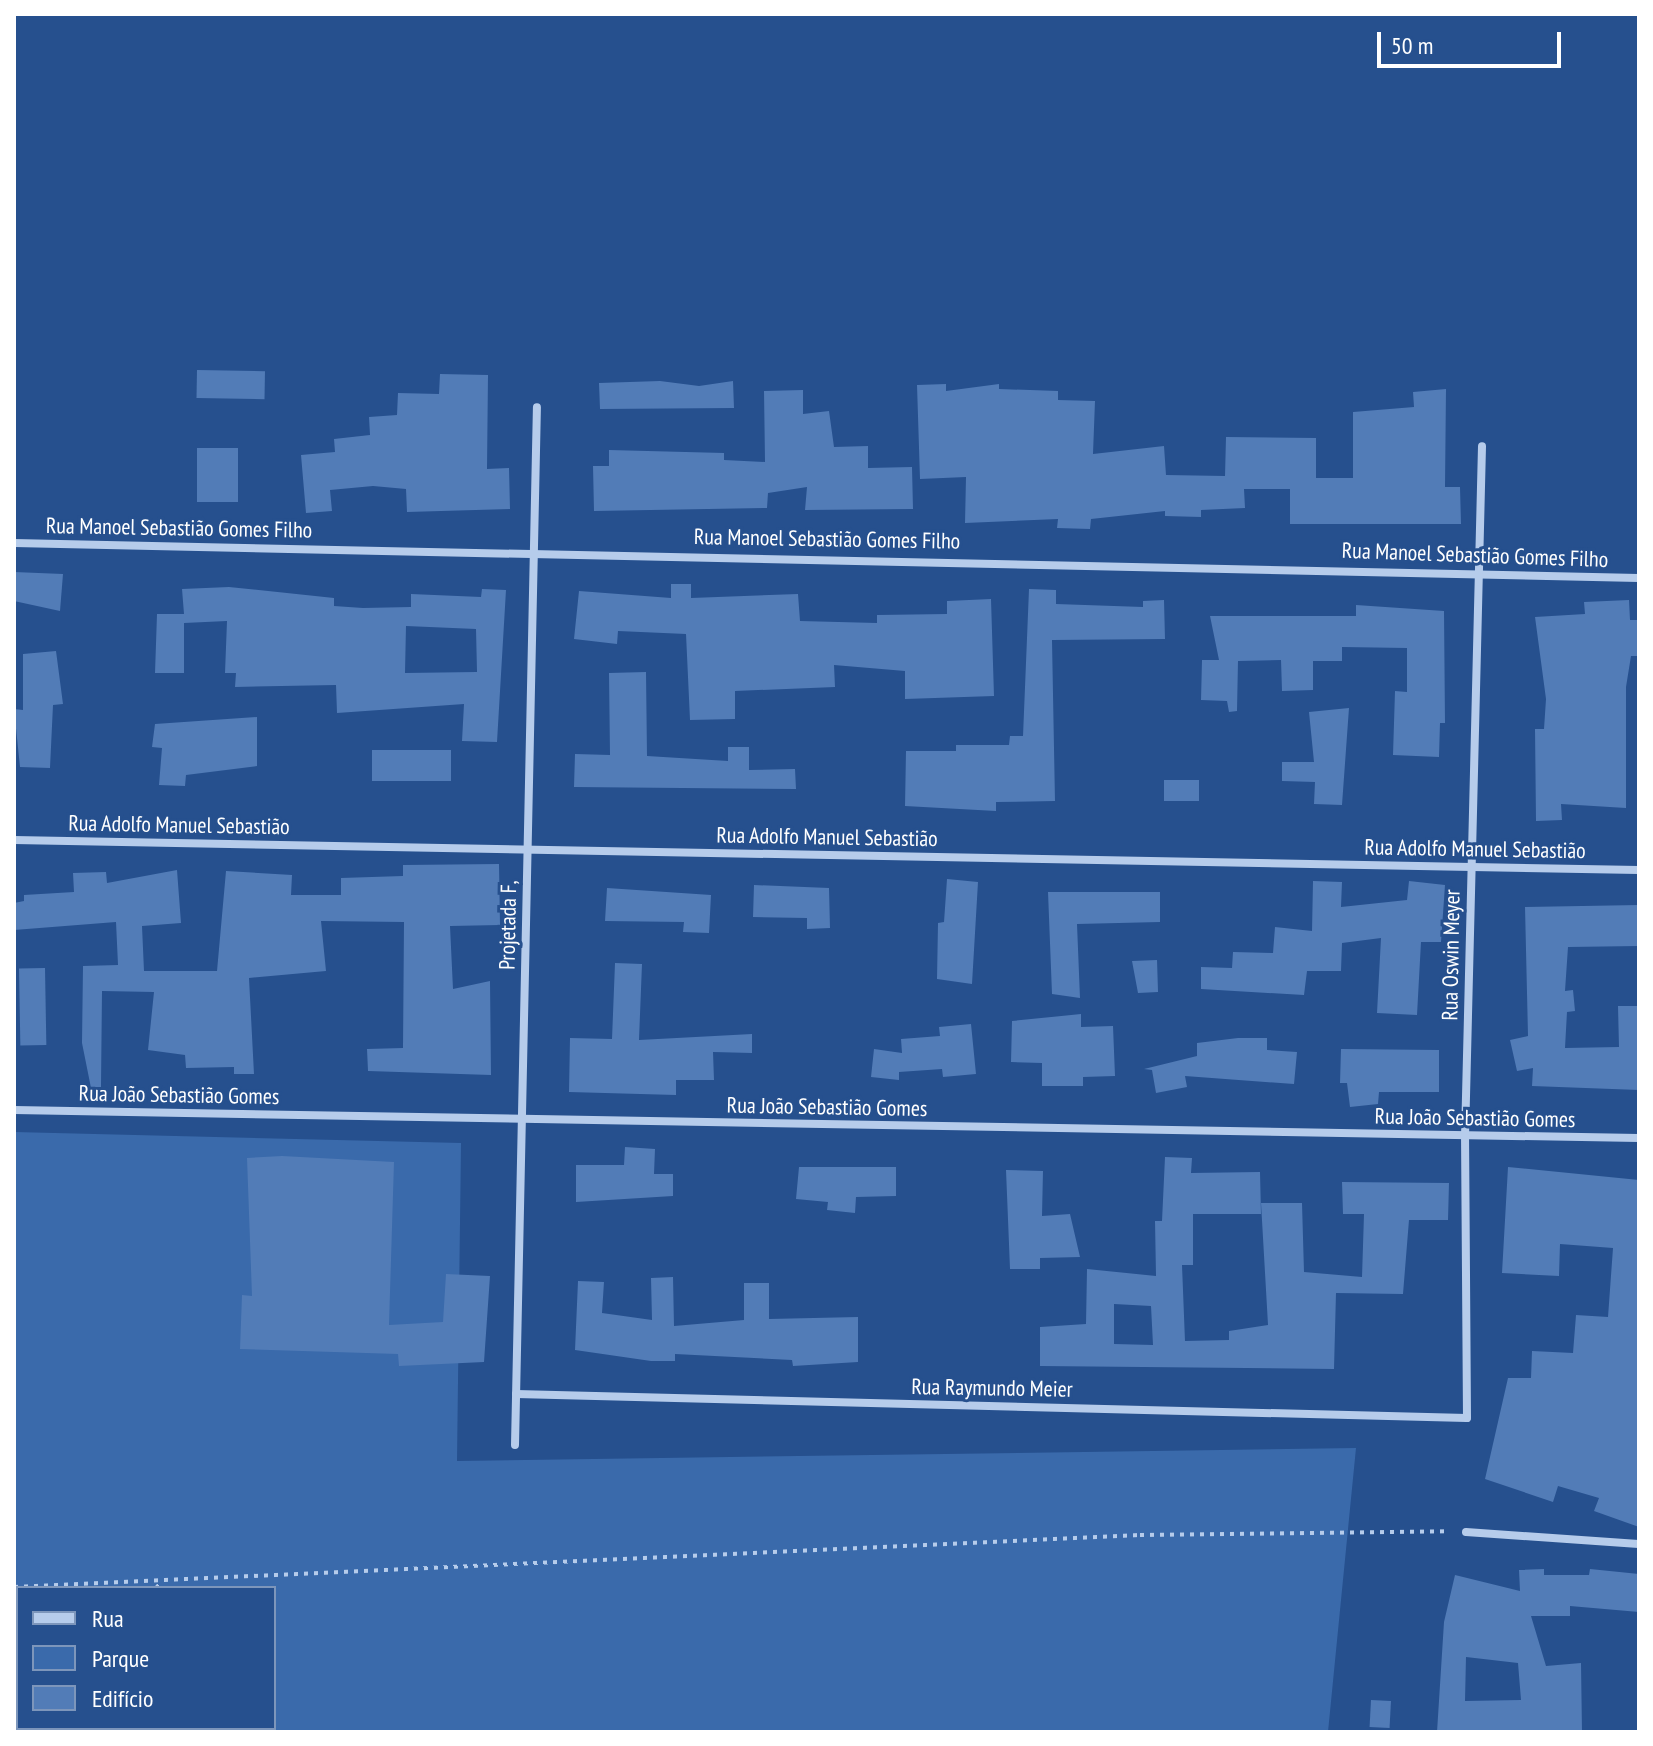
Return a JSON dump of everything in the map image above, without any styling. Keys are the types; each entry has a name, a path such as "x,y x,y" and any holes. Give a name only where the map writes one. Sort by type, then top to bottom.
{"street":[{"name":"Projetada F,","path":"515,1445 537,407"},
{"name":"Rua Oswin Meyer","path":"1467,1418 1465,1137 1482,446"},
{"name":"Rua Manoel Sebastião Gomes Filho","path":"14,543 534,551 1639,578"},
{"name":"Rua Adolfo Manuel Sebastião","path":"14,840 1639,870"},
{"name":"Rua João Sebastião Gomes","path":"14,1110 1639,1138"},
{"name":"Rua Raymundo Meier","path":"516,1394 1467,1418"},
{"path":"1466,1532 1639,1544"}],"path":[{"path":"39,1586 1140,1535 1466,1532"},
{"path":"158,1586 162,1581"}],"green space":[{"path":"14,1132 461,1143 457,1461 1356,1448 1328,1732 132,1732 276,1730 276,1586 16,1586 14,1702"}],"building":[{"path":"197,370 265,371 265,399 197,398"},
{"path":"440,374 488,375 487,469 509,468 510,509 407,512 406,489 373,486 330,490 332,511 306,513 301,455 335,452 334,439 370,435 369,417 397,415 398,393 439,394"},
{"path":"660,381 699,386 733,381 734,408 600,409 599,383"},
{"path":"946,384 946,391 999,384 999,389 1058,391 1058,400 1095,401 1093,454 1164,446 1166,475 1225,476 1226,437 1316,438 1316,478 1353,478 1353,412 1414,407 1413,392 1446,389 1445,487 1460,487 1461,524 1290,524 1290,489 1244,489 1245,508 1201,510 1201,517 1165,516 1165,511 1091,519 1090,529 1057,528 1058,519 965,523 966,477 920,479 917,385"},
{"path":"803,390 803,414 829,411 834,447 868,446 868,468 912,467 913,509 805,510 807,487 768,493 767,508 594,511 593,466 609,466 609,450 724,453 724,460 765,462 764,391"},
{"path":"197,448 238,448 238,502 197,502"},
{"path":"14,572 63,574 60,611 14,601"},
{"path":"671,584 691,584 691,598 798,594 800,621 877,623 877,615 947,614 947,601 991,599 994,696 905,699 905,671 834,665 835,687 735,691 735,719 690,720 686,634 618,631 617,644 574,639 579,591 671,598"},
{"path":"229,587 334,598 334,606 363,608 411,607 411,594 481,597 482,589 506,590 497,742 462,741 464,704 337,713 336,685 235,687 236,673 225,673 227,621 184,623 184,673 155,673 157,614 184,614 182,589","holes":["406,626 476,629 477,672 405,673"]},
{"path":"1029,589 1056,590 1056,604 1143,607 1143,601 1164,600 1165,639 1052,640 1055,801 996,802 996,811 905,806 906,751 956,751 956,745 1009,745 1010,736 1023,736"},
{"path":"1629,600 1630,620 1639,620 1639,656 1631,656 1626,687 1626,808 1561,804 1562,820 1536,821 1535,729 1544,729 1546,699 1535,617 1585,614 1584,602"},
{"path":"1356,605 1444,611 1445,723 1440,723 1439,757 1393,755 1395,691 1407,692 1407,648 1342,647 1342,661 1313,661 1313,690 1282,691 1281,660 1238,661 1237,711 1229,712 1227,701 1201,700 1202,660 1219,660 1210,616 1356,616"},
{"path":"56,651 63,704 53,705 50,768 20,767 14,709 23,710 23,654"},
{"path":"646,672 647,756 728,761 728,747 749,747 749,770 795,769 796,789 574,787 575,754 610,755 609,673"},
{"path":"1349,708 1342,805 1314,804 1315,782 1282,781 1282,762 1314,762 1309,712"},
{"path":"257,717 257,766 186,775 185,786 159,785 162,748 152,747 155,724"},
{"path":"372,750 451,750 451,781 372,781"},
{"path":"1164,780 1199,780 1199,801 1164,801"},
{"path":"499,864 500,925 450,926 453,989 490,981 491,1075 368,1071 367,1049 403,1048 404,922 321,921 326,971 249,978 254,1074 234,1074 234,1067 186,1068 185,1055 148,1050 154,992 102,991 101,1087 91,1088 82,1043 83,966 118,965 116,922 14,930 14,903 24,901 24,895 74,892 73,873 106,872 107,883 177,870 181,923 142,926 144,971 217,971 226,871 292,875 291,895 341,895 341,878 403,876 403,865"},
{"path":"947,879 978,882 972,984 937,979 938,923 944,922"},
{"path":"1313,881 1342,882 1341,907 1407,900 1409,881 1445,885 1441,942 1421,942 1417,1015 1377,1013 1381,938 1342,943 1341,971 1307,971 1304,995 1201,989 1201,967 1232,968 1233,952 1273,953 1275,927 1312,931"},
{"path":"754,885 829,888 830,928 807,929 807,918 753,917"},
{"path":"607,888 711,895 709,933 683,932 684,922 605,921"},
{"path":"1048,892 1160,892 1160,922 1077,924 1080,998 1052,994"},
{"path":"1639,905 1639,946 1568,947 1565,991 1573,990 1575,1011 1567,1012 1565,1048 1619,1047 1618,1006 1639,1006 1639,1090 1532,1086 1533,1068 1517,1071 1510,1040 1528,1036 1525,907"},
{"path":"1157,960 1158,992 1138,993 1132,961"},
{"path":"615,963 642,964 639,1040 752,1034 752,1053 713,1052 714,1080 676,1080 676,1095 569,1092 570,1038 612,1039"},
{"path":"19,968 45,968 46,1045 20,1045"},
{"path":"1081,1014 1081,1027 1113,1026 1115,1076 1083,1077 1083,1086 1042,1086 1042,1063 1011,1062 1012,1021"},
{"path":"971,1024 976,1074 943,1077 942,1069 899,1072 899,1080 871,1077 874,1049 902,1053 901,1039 940,1036 939,1027"},
{"path":"1267,1038 1267,1050 1297,1052 1294,1084 1185,1076 1187,1087 1156,1093 1152,1070 1144,1069 1197,1056 1197,1043"},
{"path":"1341,1049 1439,1050 1439,1092 1379,1092 1378,1104 1350,1107 1347,1083 1340,1083"},
{"path":"625,1147 655,1149 654,1174 673,1174 673,1196 576,1202 576,1165 624,1165"},
{"path":"282,1156 394,1162 389,1325 443,1322 446,1274 490,1276 484,1362 399,1366 398,1354 240,1349 242,1295 252,1296 247,1158"},
{"path":"1165,1157 1192,1158 1191,1173 1260,1172 1261,1214 1193,1214 1193,1265 1182,1265 1185,1341 1229,1340 1229,1331 1268,1325 1261,1203 1302,1203 1304,1272 1362,1277 1364,1214 1343,1214 1342,1182 1449,1183 1448,1220 1409,1220 1403,1294 1336,1293 1334,1369 1040,1366 1040,1327 1086,1324 1087,1269 1156,1276 1155,1221 1162,1221","holes":["1114,1304 1151,1306 1153,1345 1114,1344"]},
{"path":"799,1167 896,1167 896,1196 856,1197 855,1213 827,1210 828,1202 796,1199"},
{"path":"1508,1167 1639,1180 1639,1527 1594,1511 1599,1498 1558,1486 1553,1502 1485,1479 1508,1378 1531,1378 1532,1351 1573,1353 1576,1315 1608,1317 1613,1248 1560,1244 1559,1276 1502,1273"},
{"path":"1006,1170 1043,1171 1042,1216 1070,1214 1080,1257 1040,1258 1040,1269 1010,1269"},
{"path":"673,1277 674,1326 744,1320 744,1283 769,1283 769,1319 858,1317 858,1362 793,1366 792,1360 675,1354 675,1361 651,1361 575,1350 578,1281 604,1282 602,1313 652,1320 651,1278"},
{"path":"1544,1569 1544,1575 1589,1575 1590,1569 1639,1574 1639,1612 1570,1606 1570,1616 1531,1616 1546,1666 1581,1663 1582,1732 1437,1732 1444,1622 1455,1575 1520,1591 1519,1570","holes":["1466,1657 1518,1663 1521,1700 1465,1701"]},
{"path":"1371,1700 1391,1701 1390,1728 1370,1727"}]}
